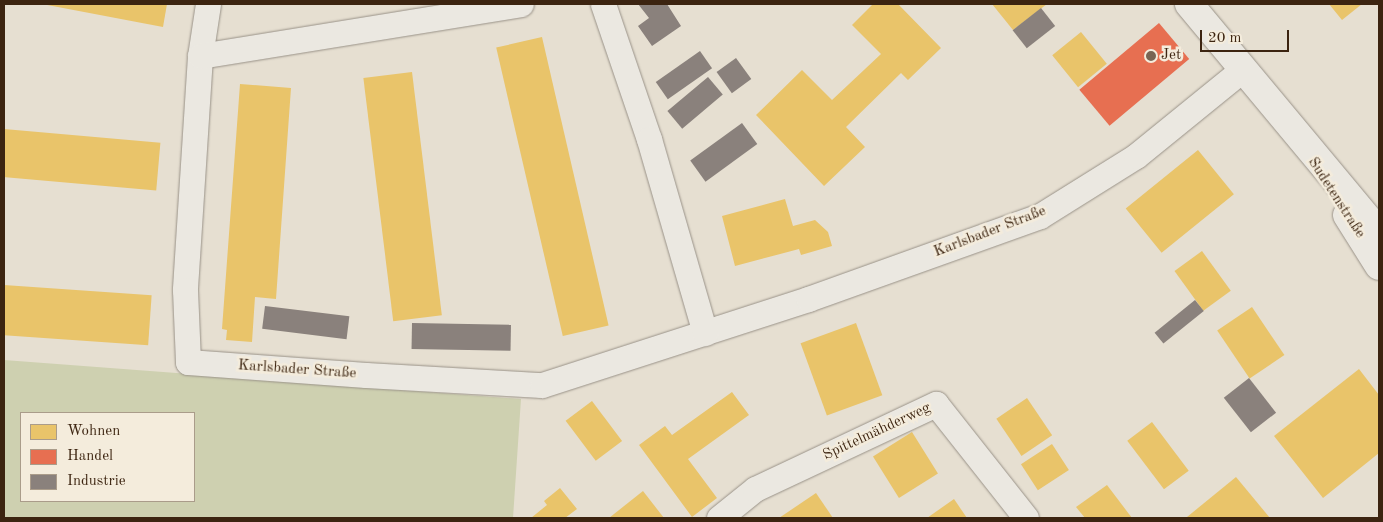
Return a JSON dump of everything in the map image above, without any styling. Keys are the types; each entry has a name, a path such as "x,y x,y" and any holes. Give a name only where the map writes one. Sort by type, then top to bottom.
{"street":[{"name":"Karlsbader Straße","path":"208,4 200,56 185,290 188,362 542,385 704,333 1040,216 1136,156 1242,70"},
{"path":"200,56 521,4"},
{"path":"603,4 649,139 704,333"},
{"name":"Sudetenstraße","path":"1189,4 1291,130 1379,232"},
{"name":"Sudetenstraße","path":"1291,130 1379,266"},
{"name":"Spittelmähderweg","path":"719,518 755,489 936,404 1026,518"}],"green space":[{"path":"4,360 521,399 513,518 4,518"}],"building: Wohnen":[{"path":"42,4 167,4 163,27"},
{"path":"873,4 898,4 941,48 908,80 901,73 846,127 865,147 824,186 756,115 802,70 832,100 881,54 852,25"},
{"path":"992,4 1047,4 1013,30"},
{"path":"1329,4 1362,4 1342,20"},
{"path":"1081,32 1107,64 1078,87 1052,55"},
{"path":"542,37 609,325 563,336 496,48"},
{"path":"412,72 442,315 393,321 363,78"},
{"path":"240,84 291,88 276,299 255,297 252,342 226,340 227,330 222,329"},
{"path":"4,129 160,143 156,191 4,177"},
{"path":"1198,150 1234,194 1162,253 1126,209"},
{"path":"785,199 793,226 815,220 828,232 832,246 801,255 799,249 735,266 722,216"},
{"path":"1202,251 1231,291 1203,311 1174,271"},
{"path":"4,285 152,295 148,345 4,335"},
{"path":"1252,307 1284,355 1250,379 1217,330"},
{"path":"856,323 882,395 827,416 801,343"},
{"path":"1359,369 1379,395 1379,453 1323,498 1274,436"},
{"path":"732,392 749,415 688,459 717,498 692,517 639,445 665,426 672,435"},
{"path":"1027,398 1052,435 1021,456 996,419"},
{"path":"592,401 622,441 596,461 566,421"},
{"path":"1152,422 1189,471 1164,489 1127,441"},
{"path":"912,432 938,474 899,498 873,456"},
{"path":"1052,444 1069,470 1038,490 1021,464"},
{"path":"1236,477 1270,518 1187,517"},
{"path":"1107,485 1132,518 1085,518 1076,507"},
{"path":"560,488 577,509 565,518 531,518 547,505 544,501"},
{"path":"643,491 664,518 609,518 614,514"},
{"path":"816,493 833,518 779,518"},
{"path":"954,499 967,518 927,518"}],"building: Handel":[{"path":"1159,23 1189,59 1110,126 1079,90"}],"building: Industrie":[{"path":"638,4 667,4 681,26 652,46 638,26 649,18"},
{"path":"1041,8 1055,26 1027,48 1013,30"},
{"path":"700,51 712,68 668,99 656,82"},
{"path":"736,58 751,79 732,93 717,72"},
{"path":"708,77 723,95 682,129 667,111"},
{"path":"742,123 757,144 706,182 690,161"},
{"path":"1195,300 1204,311 1163,344 1155,333"},
{"path":"265,306 349,316 347,339 262,329"},
{"path":"412,323 511,325 511,351 412,349"},
{"path":"1249,378 1276,413 1251,432 1224,398"}],"place":[{"name":"Jet","path":"1151,56"}]}
